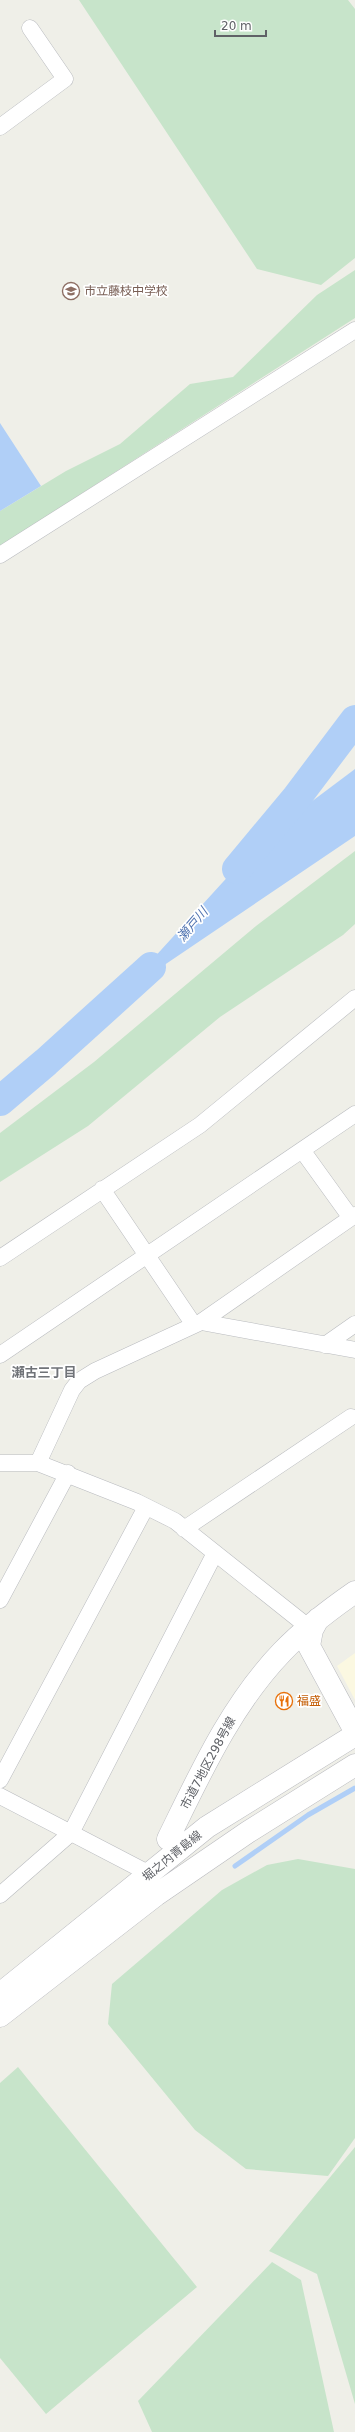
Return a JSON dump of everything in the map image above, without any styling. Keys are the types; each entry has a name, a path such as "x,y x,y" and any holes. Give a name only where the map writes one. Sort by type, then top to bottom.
{"main road":[{"name":"市道7地区298号線","path":"168,1839 209,1756 230,1720 268,1666 313,1625 355,1592"},
{"path":"313,1625 310,1646 355,1731"},
{"name":"堀之内青島線","path":"0,1994 207,1827 355,1735"},
{"name":"堀之内青島線","path":"0,2016 156,1895 248,1832 355,1765"}],"street":[{"path":"0,126 65,79 30,28"},
{"path":"0,556 355,330"},
{"path":"0,1258 200,1125 355,998"},
{"path":"0,1355 355,1114"},
{"path":"38,1462 72,1390 80,1380 95,1371 198,1323 353,1217 302,1150"},
{"path":"102,1190 147,1256 198,1323 355,1350"},
{"path":"325,1345 355,1324"},
{"path":"184,1529 351,1417"},
{"path":"3,1467 38,1462 68,1473 175,1521 215,1553 313,1625"},
{"path":"0,1600 68,1473"},
{"path":"0,1780 146,1507"},
{"path":"0,1895 30,1871 71,1833 215,1553"},
{"path":"0,1796 150,1874"}],"shaded area":[{"path":"355,1653 355,1700 337,1666"}],"green space":[{"path":"79,0 348,0 355,9 355,258 321,285 257,269"},
{"path":"355,270 355,318 0,546 0,511 66,471 120,444 190,384 233,377 317,295"},
{"path":"355,851 355,924 343,935 220,1017 88,1126 0,1182 0,1133 94,1062 256,926"},
{"path":"298,1859 355,1869 355,2138 328,2176 246,2169 195,2130 108,2024 112,1984 222,1890 267,1865"},
{"path":"18,2067 197,2287 46,2414 0,2358 0,2083"},
{"path":"355,2147 355,2404 317,2274 269,2251"},
{"path":"272,2262 301,2280 334,2432 152,2432 138,2401"}],"water":[{"path":"0,423 41,486 0,511"},
{"path":"355,769 355,836 120,995 263,838"}],"waterway":[{"name":"瀬戸川","path":"237,869 297,797 355,720"},
{"name":"瀬戸川","path":"0,1101 46,1062 151,967"},
{"path":"235,1866 308,1815 355,1788"}],"place":[{"name":"市立藤枝中学校","path":"71,291"},
{"name":"福盛","path":"284,1701"}],"district":[{"name":"瀬古三丁目","path":"44,1372"}]}
